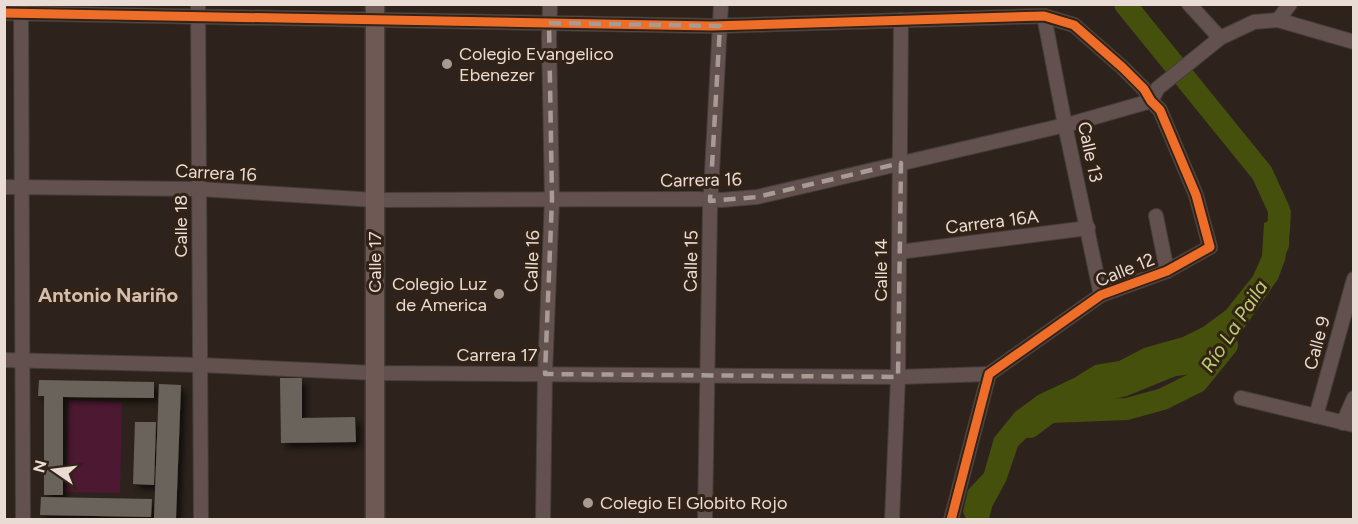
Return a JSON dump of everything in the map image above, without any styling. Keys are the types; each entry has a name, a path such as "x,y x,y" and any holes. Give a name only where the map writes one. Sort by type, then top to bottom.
{"main road":[{"name":"Calle 17","path":"375,12 375,519"}],"street":[{"name":"Calle 16","path":"543,519 545,374 552,199 550,4"},
{"name":"Calle 15","path":"705,519 710,199 721,4"},
{"path":"1189,4 1216,41"},
{"path":"1278,20 1288,6"},
{"path":"4,13 21,9 375,12 549,23 720,26 1044,16 1074,25 1123,68 1144,89 1151,101"},
{"path":"21,9 23,519"},
{"name":"Calle 18","path":"199,10 201,519"},
{"name":"Calle 13","path":"1044,16 1101,295"},
{"name":"Calle 14","path":"892,519 898,377 902,20"},
{"path":"1151,101 1158,88 1216,41 1254,22 1278,20 1353,42"},
{"name":"Carrera 16","path":"4,187 199,189 375,200 757,197 1065,124 1151,101"},
{"name":"Calle 12","path":"989,374 1101,295 1167,271 1210,247 1196,195 1160,110 1151,101"},
{"path":"1156,216 1167,271"},
{"name":"Carrera 16A","path":"899,252 1088,228"},
{"name":"Calle 9","path":"1316,416 1352,288"},
{"name":"Carrera 17","path":"4,360 200,365 375,373 898,377 989,374"},
{"path":"951,519 989,374"},
{"path":"1241,398 1348,424 1353,398"}],"highlighted area":[{"path":"549,23 720,26 710,201 757,197 901,163 898,377 545,374 552,199"}],"shaded area":[{"path":"69,400 122,402 120,493 66,492"}],"water":[{"path":"1291,210 1285,260 1278,279 1224,357 1201,373 1176,376 1127,396 1096,403 1076,404 1055,411 1018,446 989,519 966,519 963,512 968,490 984,473 994,438 1015,412 1038,395 1095,365 1119,361 1144,348 1183,337 1203,327 1226,310 1253,276 1262,256 1264,223"}],"building":[{"path":"280,378 302,378 302,418 355,417 356,442 281,443"},
{"path":"39,380 154,382 154,398 63,397 63,495 44,495 44,396 38,396"},
{"path":"159,384 181,385 176,518 154,518"},
{"path":"135,422 156,422 154,485 133,484"},
{"path":"41,497 152,499 151,517 40,515"}],"waterway":[{"name":"Río La Paila","path":"1125,4 1262,173 1279,210 1278,245"},
{"name":"Río La Paila","path":"1030,427 1050,412 1127,409 1163,399 1197,382 1227,345"}],"cycle path":[{"path":"4,13 712,26 1044,16 1074,25 1123,68 1144,89 1160,110 1196,195 1210,247 1167,271 1101,295 989,374 951,520"}],"place":[{"name":"Colegio Evangelico Ebenezer","path":"447,64"},
{"name":"Colegio Luz de America","path":"499,294"},
{"name":"Colegio El Globito Rojo","path":"588,503"}],"district":[{"name":"Antonio Nariño","path":"108,295"}]}
